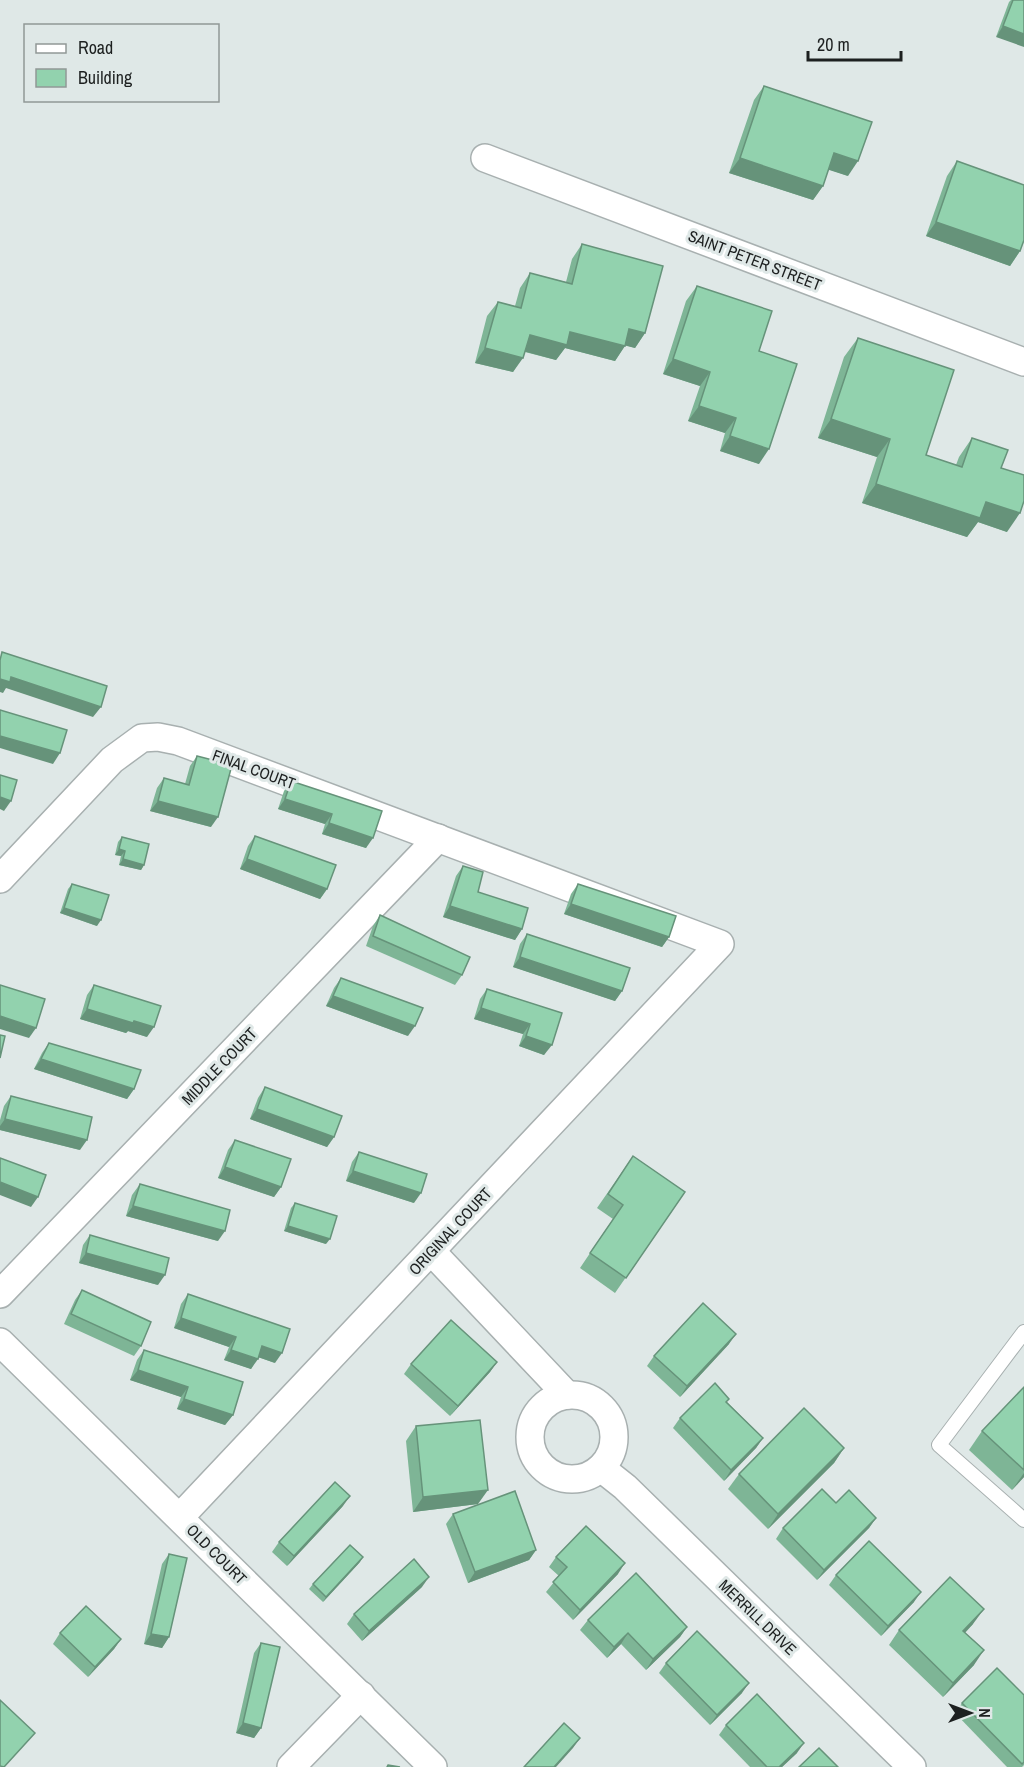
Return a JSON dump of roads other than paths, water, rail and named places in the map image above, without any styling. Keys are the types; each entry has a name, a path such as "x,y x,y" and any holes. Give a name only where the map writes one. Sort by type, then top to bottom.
{"street":[{"name":"SAINT PETER STREET","path":"485,158 1024,362"},
{"name":"FINAL COURT","path":"0,879 112,760 142,738 158,737 178,741 720,944"},
{"name":"MIDDLE COURT","path":"0,1294 438,838"},
{"name":"ORIGINAL COURT","path":"180,1517 720,944"},
{"path":"431,1251 567,1395"},
{"name":"OLD COURT","path":"0,1342 433,1767"},
{"path":"567,1395 592,1400 603,1408 614,1432 614,1445 602,1468 590,1476 575,1480 561,1479 548,1473 537,1462 531,1449 530,1435 533,1420 541,1408 567,1395"},
{"name":"MERRILL DRIVE","path":"602,1468 625,1487 912,1767"},
{"path":"291,1767 361,1695"}],"lane":[{"path":"1024,1332 939,1445 1024,1520"}]}
